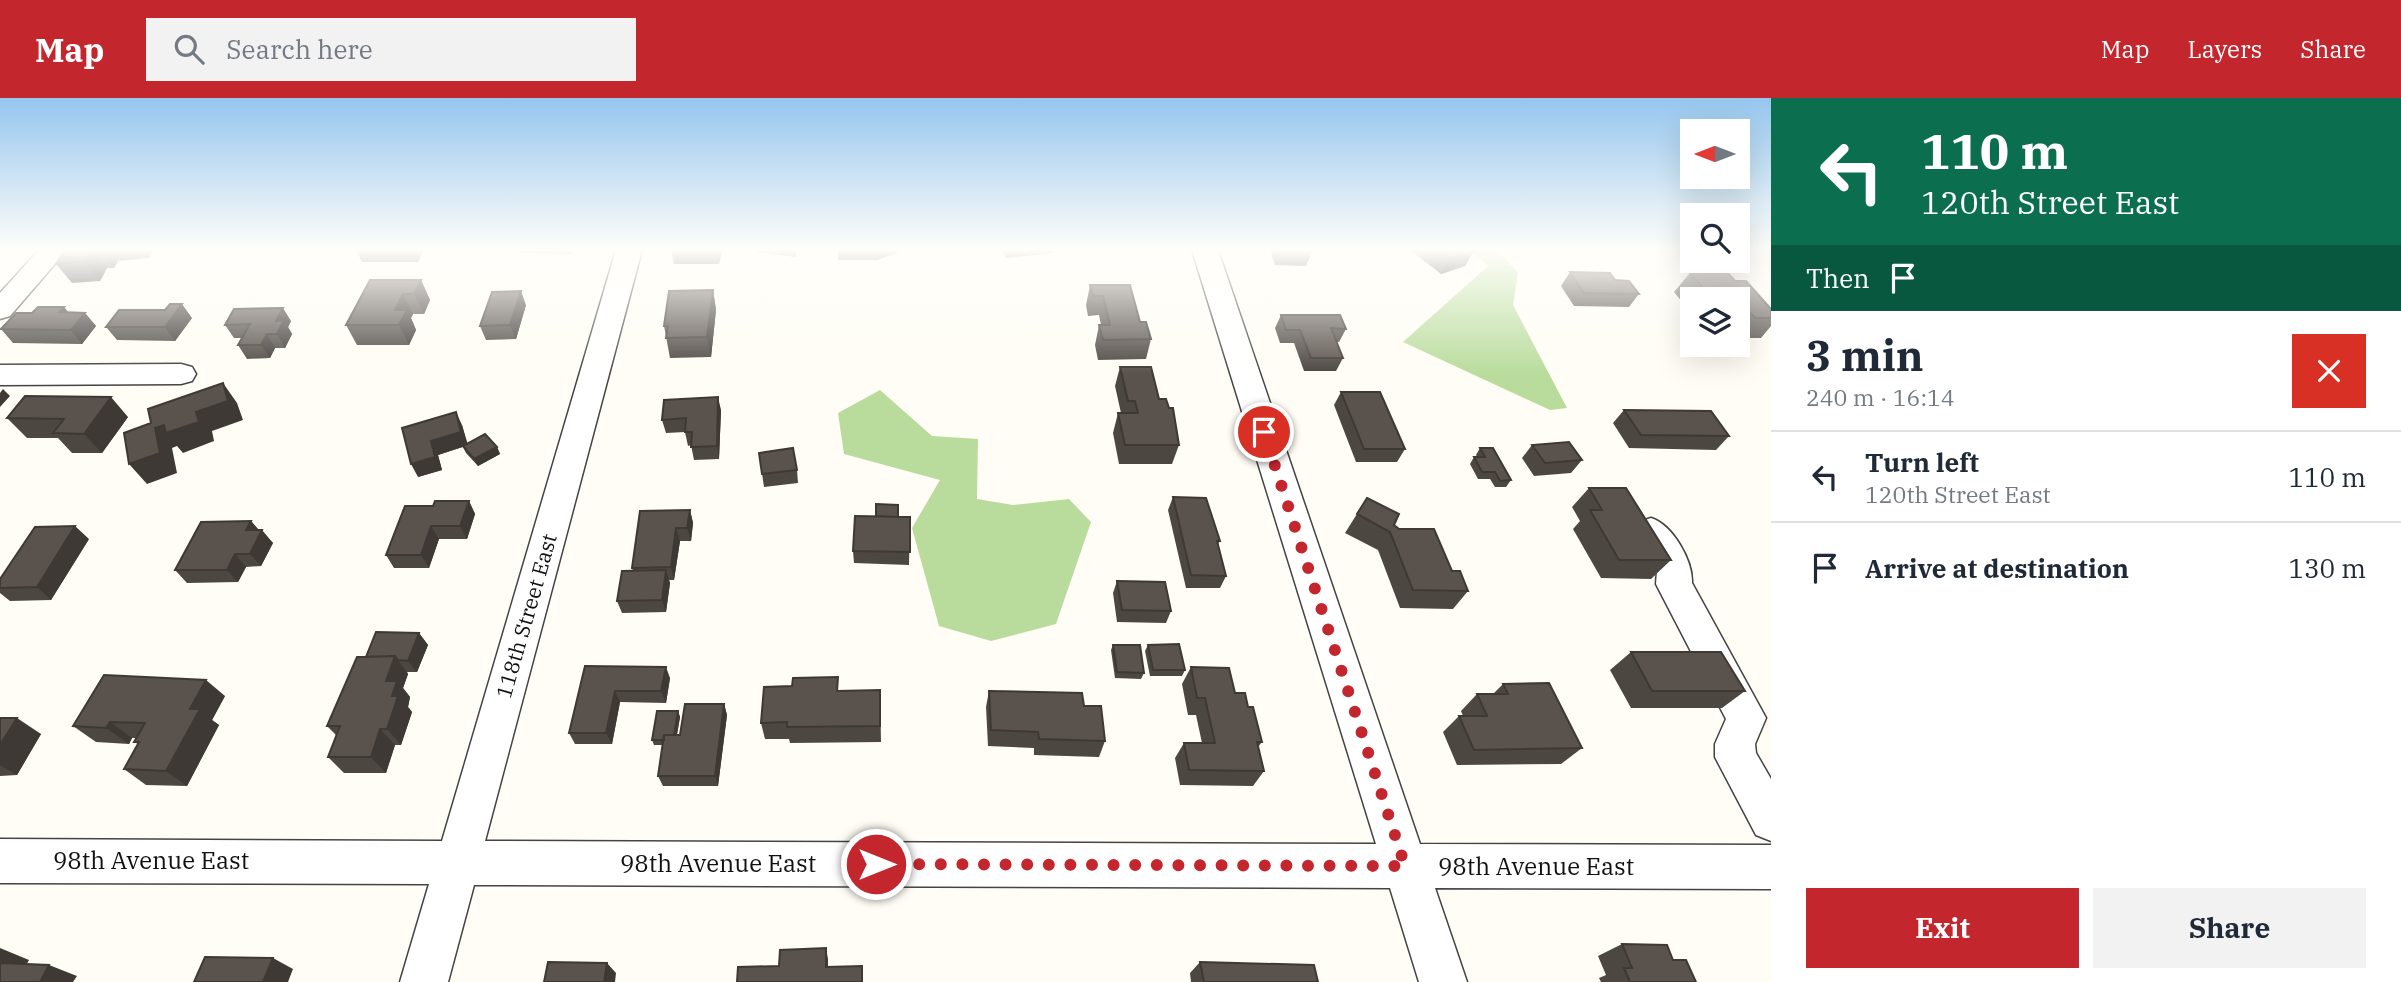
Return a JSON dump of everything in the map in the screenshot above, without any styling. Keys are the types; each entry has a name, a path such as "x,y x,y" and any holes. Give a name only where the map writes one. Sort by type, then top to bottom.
{"street":[{"path":"0,310 17,291"},
{"name":"118th Street East","path":"424,982 617,291"},
{"path":"1218,291 1443,982"},
{"path":"0,375 181,374"},
{"path":"1651,532 1675,570 1674,584 1746,718 1735,744 1736,757 1771,820"},
{"name":"98th Avenue East","path":"0,861 1771,867"}],"green space":[{"path":"1460,291 1515,291 1513,305 1567,408 1550,410 1403,342"},
{"path":"880,390 932,436 978,439 977,499 1013,505 1069,499 1091,522 1056,624 991,641 939,626 912,528 940,480 844,454 838,413"}],"building":[{"path":"364,291 415,291 414,294 403,294 395,310 407,310 399,325 346,325"},
{"path":"521,291 510,325 480,326 492,292"},
{"path":"669,291 713,291 707,337 666,338 668,326 664,326"},
{"path":"1092,291 1132,291 1140,322 1146,322 1151,339 1103,340 1099,325 1110,325 1103,296 1093,296"},
{"path":"1637,291 1639,294 1584,293"},
{"path":"1750,291 1755,291 1771,309 1771,318 1755,318 1750,312"},
{"path":"170,304 182,304 165,327 106,327 119,310 165,310"},
{"path":"38,307 64,307 59,312 85,313 71,330 1,329 16,313 32,313"},
{"path":"283,308 276,321 284,320 277,334 267,334 261,345 238,345 250,324 225,325 234,309"},
{"path":"1281,315 1340,315 1346,329 1331,328 1343,358 1311,358 1300,330 1286,330"},
{"path":"1120,367 1151,367 1159,399 1166,399 1169,408 1173,408 1179,445 1125,445 1118,413 1138,413 1135,401 1128,401"},
{"path":"223,383 228,401 196,412 199,422 166,433 164,425 155,428 160,453 129,464 124,433 151,423 148,409"},
{"path":"1341,392 1380,392 1405,449 1364,449"},
{"path":"25,396 111,397 84,434 53,433 64,419 7,418"},
{"path":"718,397 717,446 691,447 692,432 685,432 686,418 662,420 664,400"},
{"path":"1624,410 1711,411 1729,436 1641,435"},
{"path":"456,412 461,432 431,441 435,457 411,464 402,428"},
{"path":"485,434 497,447 474,459 463,446"},
{"path":"1569,442 1582,460 1545,463 1532,445"},
{"path":"793,448 797,470 762,474 759,453"},
{"path":"1480,448 1493,448 1511,480 1500,481 1495,472 1482,472 1474,457 1485,457"},
{"path":"1589,488 1626,488 1671,560 1619,560 1590,510 1602,510"},
{"path":"1173,497 1206,498 1220,541 1217,541 1226,576 1191,575"},
{"path":"1367,498 1399,514 1394,525 1399,529 1434,529 1452,571 1460,571 1468,591 1413,590 1390,532 1357,514"},
{"path":"435,501 469,501 460,526 431,526 421,555 386,555 405,506 433,506"},
{"path":"876,504 898,505 898,517 876,516"},
{"path":"690,510 687,528 676,528 671,567 632,568 640,511"},
{"path":"855,516 910,517 910,552 853,551"},
{"path":"251,521 246,530 262,530 250,554 235,554 227,570 175,570 201,522"},
{"path":"75,526 37,587 0,588 0,579 35,527"},
{"path":"666,570 662,600 617,601 622,571"},
{"path":"1117,581 1165,582 1171,611 1122,610"},
{"path":"376,632 419,633 408,661 398,660 395,656 366,657"},
{"path":"1179,644 1185,670 1153,670 1148,645"},
{"path":"1113,645 1140,645 1144,673 1117,672"},
{"path":"1631,652 1721,652 1745,691 1652,691"},
{"path":"395,656 386,681 397,681 392,696 398,696 387,729 380,729 371,757 328,757 340,726 327,726 357,657"},
{"path":"585,666 666,667 661,691 615,691 606,733 569,733"},
{"path":"1191,667 1229,668 1235,693 1245,693 1248,707 1253,707 1262,742 1257,742 1264,771 1189,770 1184,743 1215,743 1205,698 1197,698"},
{"path":"104,675 206,680 190,709 200,709 166,771 124,769 139,742 134,742 145,723 110,722 106,728 73,726"},
{"path":"838,677 837,691 880,690 880,726 787,727 787,722 761,723 764,687 792,686 793,678"},
{"path":"1549,683 1582,748 1474,750 1459,716 1487,716 1477,694 1508,694 1503,684"},
{"path":"989,691 1082,693 1084,706 1101,706 1105,741 1039,739 1038,732 991,730"},
{"path":"685,704 724,704 715,776 658,776 664,735 680,735"},
{"path":"657,711 678,711 674,735 664,735 664,740 652,740"},
{"path":"0,718 17,718 0,745"},
{"path":"1622,944 1667,945 1673,960 1686,960 1696,982 1630,982 1624,968 1632,968"},
{"path":"826,948 826,967 862,966 862,982 737,982 738,967 779,966 780,950"},
{"path":"205,957 273,958 263,982 194,982"},
{"path":"548,962 607,963 604,982 544,982"},
{"path":"1200,962 1314,965 1318,982 1204,982"},
{"path":"0,963 49,965 40,982 0,982"}],"route":[{"path":"876,864 1405,866 1264,432"}]}
